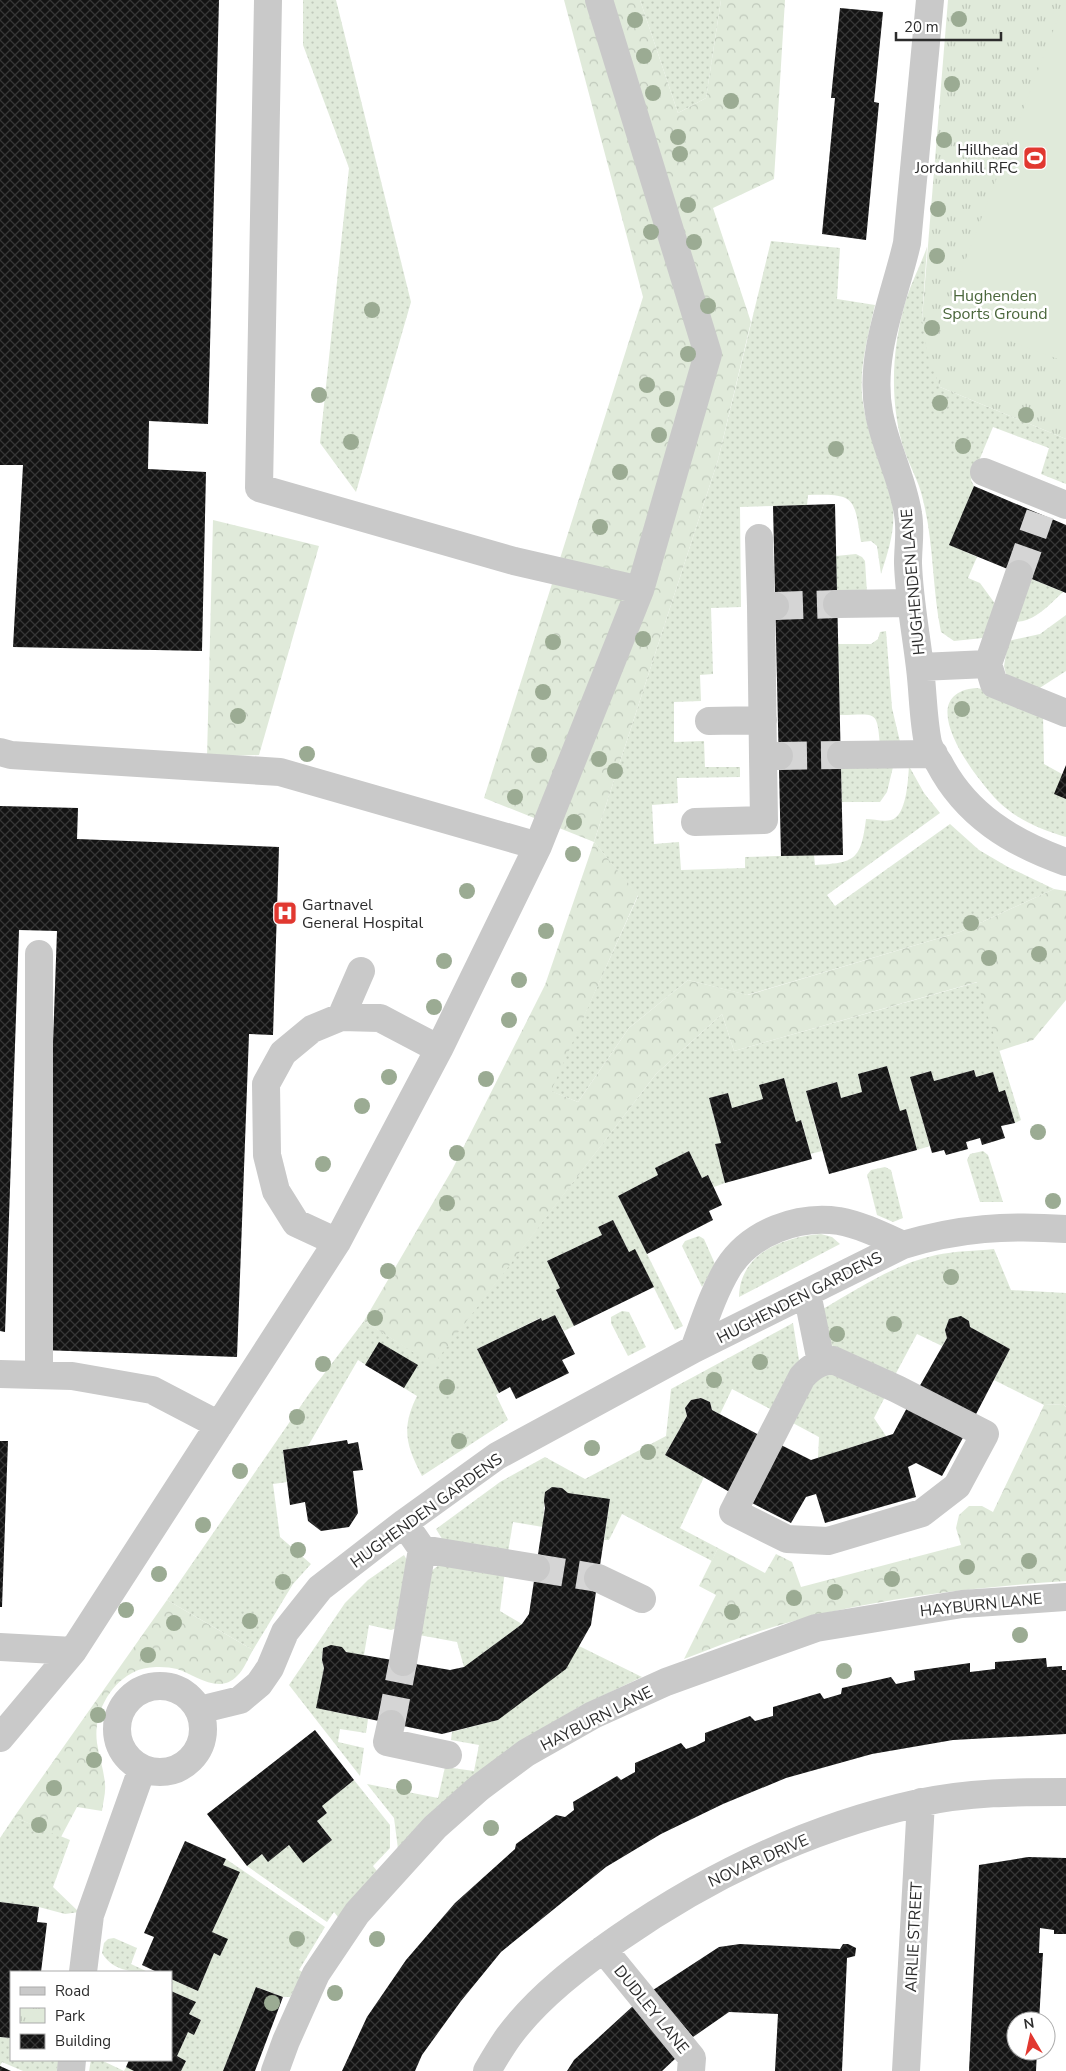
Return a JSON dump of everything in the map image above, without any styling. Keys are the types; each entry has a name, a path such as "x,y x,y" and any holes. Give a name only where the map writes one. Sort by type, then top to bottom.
{"street":[{"path":"268,0 259,488 514,560 640,590"},
{"path":"0,1738 73,1650 337,1242 439,1049 538,846 640,590 708,354 599,0"},
{"name":"HUGHENDEN LANE","path":"930,0 907,243 889,304 882,338 877,380 878,410 908,513 908,562 911,603 929,744 947,780 966,804 1000,832 1047,856 1066,862"},
{"path":"984,472 1051,506"},
{"path":"695,822 764,820 771,756 763,720 768,606 759,538"},
{"path":"1019,574 988,664 994,684 1066,713"},
{"path":"837,604 911,603"},
{"path":"920,667 988,664"},
{"path":"709,721 763,720"},
{"path":"4,750 280,772 538,846"},
{"path":"841,755 934,754"},
{"path":"39,954 40,1375"},
{"path":"341,1018 361,971"},
{"path":"337,1242 296,1223 276,1191 267,1155 266,1084 283,1053 312,1028 341,1018 380,1018 439,1049"},
{"name":"HUGHENDEN GARDENS","path":"694,1349 713,1297 729,1266 750,1244 782,1225 813,1221 839,1221 872,1231 904,1245"},
{"name":"HUGHENDEN GARDENS","path":"199,1710 240,1700 259,1684 270,1668 285,1632 320,1588 404,1523 497,1456 694,1349 904,1245 932,1237 981,1228 1028,1226 1066,1229"},
{"path":"807,1293 822,1362"},
{"path":"834,1360 848,1365 985,1434 957,1486 922,1513 828,1540 787,1539 733,1512 802,1377 810,1367 822,1362 834,1360"},
{"path":"0,1374 72,1376 152,1390 219,1425"},
{"path":"403,1662 422,1549 404,1523"},
{"path":"422,1549 536,1568"},
{"path":"598,1578 642,1599"},
{"name":"HAYBURN LANE","path":"276,2071 286,2041 316,1974 356,1913 435,1827 479,1788 526,1754 592,1715 666,1682 816,1628 962,1604 1066,1597"},
{"path":"0,1647 73,1650"},
{"path":"153,1686 171,1686 188,1695 199,1710 203,1730 198,1751 183,1766 163,1772 142,1769 127,1758 118,1742 116,1723 122,1706 135,1693 153,1686"},
{"path":"391,1724 387,1742 448,1755"},
{"path":"83,1971 90,1915 142,1769"},
{"name":"NOVAR DRIVE","path":"487,2071 510,2035 550,1992 603,1949 664,1907 736,1866 849,1822 921,1802 990,1793 1066,1792"},
{"name":"AIRLIE STREET","path":"906,2071 921,1802"},
{"name":"DUDLEY LANE","path":"603,1949 692,2058 691,2071"}],"green space":[{"path":"303,0 336,0 411,302 356,492 320,443 349,168 303,45"},
{"path":"564,0 640,0 678,113 706,98 721,0 785,0 774,179 713,208 751,322 718,460 594,842 484,798 643,297"},
{"path":"640,0 721,0 706,98 678,113"},
{"name":"Hughenden Sports Ground","path":"948,0 1066,0 1066,439 940,387 927,353 922,319"},
{"name":"Hillhead Jordanhill RFC","path":"1066,0 1066,362 944,316"},
{"path":"771,241 840,248 837,299 875,305 864,354 862,391 865,416 892,502 891,539 881,574 877,546 871,541 861,542 854,507 844,497 808,495 807,505 740,507 741,607 711,608 713,674 700,675 701,701 674,702 674,742 704,741 705,767 740,767 740,777 677,778 678,803 652,805 654,844 679,842 681,870 745,868 745,857 814,855 815,865 839,863 854,857 858,851 862,843 866,819 891,820 900,812 906,796 909,766 924,793 940,813 827,895 835,906 950,824 979,850 1008,867 1054,889 960,932 747,995 688,980 629,1028 578,1102 550,1091 638,896 594,842 718,460"},
{"path":"927,247 922,319 940,387 1066,439 1066,484 1041,474 1049,448 993,427 971,480 974,486 950,545 977,557 968,578 980,583 996,605 983,638 954,641 941,632 927,516 919,485 902,443 898,426 894,392 897,341 904,307"},
{"path":"213,520 319,546 259,755 207,757"},
{"path":"856,554 865,561 867,593 837,593 836,556"},
{"path":"1029,578 1063,592 1034,617 1020,622 1012,622"},
{"path":"1066,615 1066,671 1035,691 1007,679 1004,666 1008,641 1040,634"},
{"path":"886,631 892,708 901,746 880,746 878,725 876,719 872,716 861,714 840,715 838,644 871,644 878,639 880,632"},
{"path":"976,688 995,691 1043,713 1044,764 1062,774 1066,799 1066,837 1032,824 1008,810 991,793 965,759 948,722 948,706 957,694"},
{"path":"893,767 887,792 880,802 842,802 841,768"},
{"path":"594,842 638,895 551,1091 578,1102 629,1028 688,980 748,995 960,932 1054,889 1066,891 1066,1000 1033,1040 999,1051 977,982 734,1051 722,1014 656,1074 433,1365 364,1321 452,1170 545,985"},
{"path":"978,982 1021,1120 1015,1123 1005,1090 999,1092 993,1072 976,1077 974,1070 934,1081 930,1071 910,1077 930,1146 917,1150 906,1110 900,1111 887,1066 858,1074 862,1092 841,1098 836,1082 806,1091 822,1151 810,1154 802,1121 796,1122 784,1078 759,1085 763,1099 732,1108 728,1093 709,1098 721,1143 715,1144 725,1183 714,1187 708,1175 702,1178 689,1151 655,1168 658,1175 618,1196 683,1326 675,1330 635,1250 629,1252 613,1220 598,1227 602,1235 547,1261 560,1288 556,1291 574,1326 564,1331 555,1315 542,1321 540,1318 477,1349 499,1393 496,1395 508,1420 422,1476 409,1446 407,1427 417,1396 358,1360 308,1446 283,1450 287,1482 273,1484 280,1537 311,1564 293,1584 253,1650 167,1600 311,1391 364,1321 433,1364 656,1074 722,1014 734,1051"},
{"path":"983,1151 988,1155 1003,1202 980,1202 967,1160 970,1154"},
{"path":"885,1167 891,1170 903,1218 893,1222 877,1215 867,1175 871,1170"},
{"path":"821,1234 832,1237 840,1244 739,1297 741,1282 747,1269 766,1250 792,1239"},
{"path":"699,1236 704,1239 715,1264 702,1287 682,1246 685,1241"},
{"path":"994,1249 1011,1290 1066,1293 1066,1407 1063,1404 1044,1405 994,1380 1010,1349 970,1327 969,1321 961,1317 949,1320 945,1330 947,1338 942,1346 917,1334 894,1377 831,1345 823,1309 850,1293 906,1264 921,1259 950,1253"},
{"path":"622,1311 629,1312 646,1347 628,1356 611,1323 611,1317"},
{"path":"793,1323 800,1366 774,1411 732,1389 720,1414 712,1410 710,1402 701,1398 691,1400 685,1408 687,1416 665,1455 704,1477 680,1528 718,1548 712,1561 622,1514 609,1540 604,1540 610,1500 568,1493 562,1488 552,1487 545,1492 543,1527 513,1522 508,1552 444,1542 436,1529 500,1482 545,1457 585,1479 666,1436 671,1389"},
{"path":"825,1368 887,1393 874,1418 886,1436 818,1458 819,1437 791,1422 808,1383"},
{"path":"1063,1404 1066,1407 1066,1581 955,1591 845,1609 773,1627 684,1659 716,1595 699,1586 718,1548 765,1573 776,1554 792,1562 801,1587 961,1545 956,1528 959,1515 969,1506 982,1506 993,1512 1044,1405"},
{"path":"404,1555 411,1567 397,1628 391,1630 369,1625 364,1655 349,1653 333,1646 323,1648 322,1660 324,1668 317,1708 368,1719 366,1733 340,1729 338,1742 364,1748 360,1776 289,1685 345,1603 368,1580"},
{"path":"444,1561 505,1571 500,1611 522,1624 464,1667 457,1642 419,1635 430,1572"},
{"path":"167,1600 253,1650 242,1671 223,1684 207,1682 168,1667 146,1668 126,1676 118,1683 105,1701 100,1711 96,1732 105,1787 102,1811 77,1807 61,1837 14,1817"},
{"path":"579,1646 642,1677 577,1708 518,1745 398,1849 394,1818 367,1784 438,1798 445,1767 474,1771 479,1745 451,1740 452,1732 498,1720"},
{"path":"354,1780 390,1825 390,1848 373,1866 377,1871 338,1917 334,1912 327,1922 247,1866 262,1854 268,1861 289,1845 303,1862 332,1840 317,1821 327,1813 322,1806"},
{"path":"14,1817 70,1840 53,1887 79,1912 65,1914 39,1907 0,1902 0,1838"},
{"path":"226,1859 325,1927 299,1970 304,1973 290,1997 283,1997 257,1987 223,2071 181,2071 186,2061 177,2056 188,2032 194,2035 201,2020 189,2014 195,2002 172,1991 172,1979 198,1991 214,1953 220,1956 227,1939 212,1932 239,1872 223,1865"},
{"path":"114,1938 137,1948 131,1964 146,1971 122,1969 106,1959 102,1953 104,1943 108,1939"},
{"path":"0,2037 10,2038 10,2061 59,2061 57,2071 23,2071 2,2062 0,2066"},
{"path":"91,2061 103,2061 124,2071 89,2071"},
{"path":"126,2067 134,2071 124,2071"}],"building":[{"path":"0,0 219,0 208,424 149,421 148,469 206,472 202,651 13,647 23,465 0,465"},
{"path":"840,8 883,12 874,102 879,103 866,240 822,234 835,98 831,98"},
{"path":"974,486 1066,525 1066,593 949,545"},
{"path":"835,504 843,855 781,856 773,506"},
{"path":"1066,765 1066,799 1054,794"},
{"path":"0,806 78,808 77,839 279,847 273,1035 249,1034 237,1357 42,1350 57,931 19,930 5,1332 0,1331"},
{"path":"887,1066 900,1111 906,1109 917,1150 829,1174 806,1091 837,1082 841,1098 862,1092 858,1074"},
{"path":"974,1070 976,1077 993,1072 999,1092 1005,1090 1015,1123 1001,1126 1005,1138 982,1145 980,1138 966,1142 968,1149 946,1155 944,1150 932,1153 910,1077 931,1071 934,1081"},
{"path":"784,1078 796,1122 801,1120 812,1159 725,1183 715,1144 721,1143 709,1098 728,1093 732,1108 763,1099 759,1085"},
{"path":"689,1151 702,1178 708,1175 722,1205 709,1211 713,1220 647,1254 618,1196 658,1175 655,1168"},
{"path":"613,1220 629,1252 635,1249 654,1287 574,1326 556,1290 560,1288 547,1261 602,1235 598,1227"},
{"path":"555,1315 575,1354 562,1360 569,1373 516,1399 510,1387 499,1393 477,1349 541,1318 542,1321"},
{"path":"961,1316 969,1321 970,1327 1010,1349 974,1418 918,1389 947,1338 945,1330 949,1319"},
{"path":"379,1342 418,1365 404,1388 365,1365"},
{"path":"701,1398 710,1402 712,1410 761,1436 733,1494 665,1455 687,1416 685,1408 691,1400"},
{"path":"909,1404 965,1434 942,1476 916,1463 908,1467 916,1497 825,1523 816,1494 806,1497 791,1523 750,1502 779,1444 811,1460 893,1434"},
{"path":"347,1440 348,1444 358,1442 363,1470 353,1471 358,1513 349,1527 321,1531 308,1521 305,1502 290,1505 283,1450"},
{"path":"0,1441 8,1441 2,1607 0,1607"},
{"path":"552,1487 562,1488 568,1493 610,1499 591,1625 566,1669 498,1720 442,1734 316,1708 324,1668 322,1660 323,1648 331,1645 342,1647 346,1652 450,1670 464,1667 522,1624 529,1614 545,1508 545,1492"},
{"path":"1046,1658 1047,1667 1062,1666 1062,1670 1066,1670 1066,1734 953,1740 872,1754 786,1778 723,1804 661,1834 606,1867 501,1952 461,2001 422,2055 415,2071 342,2071 367,2017 406,1960 455,1903 515,1849 516,1844 556,1815 565,1817 574,1810 573,1802 617,1776 621,1780 635,1772 635,1763 681,1743 686,1749 695,1746 705,1741 705,1733 750,1716 755,1721 773,1716 773,1707 820,1693 824,1699 841,1694 842,1688 891,1677 896,1684 915,1680 914,1671 970,1663 970,1672 995,1669 995,1662"},
{"path":"315,1730 354,1780 322,1806 327,1813 317,1821 332,1840 303,1863 289,1845 268,1862 262,1854 247,1866 207,1814"},
{"path":"185,1841 226,1859 223,1865 240,1872 212,1932 228,1939 220,1956 214,1953 198,1991 172,1979 172,1971 155,1971 142,1965 154,1937 144,1933"},
{"path":"1028,1857 1066,1858 1066,1934 1054,1934 1054,1930 1040,1928 1039,1953 1043,1953 1040,2011 1006,2011 1006,2061 1036,2061 1036,2071 969,2071 979,1865"},
{"path":"0,1902 39,1907 37,1922 47,1923 41,1971 10,1971 10,2038 0,2037"},
{"path":"740,1944 840,1949 843,1944 848,1944 856,1948 855,1956 847,1958 842,2071 775,2071 778,2014 729,2012 693,2037 653,1990 719,1947"},
{"path":"256,1987 283,1997 255,2071 223,2071"},
{"path":"172,1991 196,2002 189,2014 201,2020 194,2035 188,2032 177,2056 186,2061 181,2071 134,2071 126,2067 129,2061 172,2061"},
{"path":"633,2006 677,2057 662,2071 567,2071 574,2060"},
{"path":"0,2066 11,2071 0,2071"}],"tunnel":[{"path":"1019,574 1040,514"},
{"path":"775,606 837,604"},
{"path":"779,756 841,755"},
{"path":"536,1568 598,1578"},
{"path":"391,1724 403,1662"}],"place":[{"name":"Hillhead Jordanhill RFC","path":"1035,158"},
{"name":"Gartnavel General Hospital","path":"285,913"}]}
